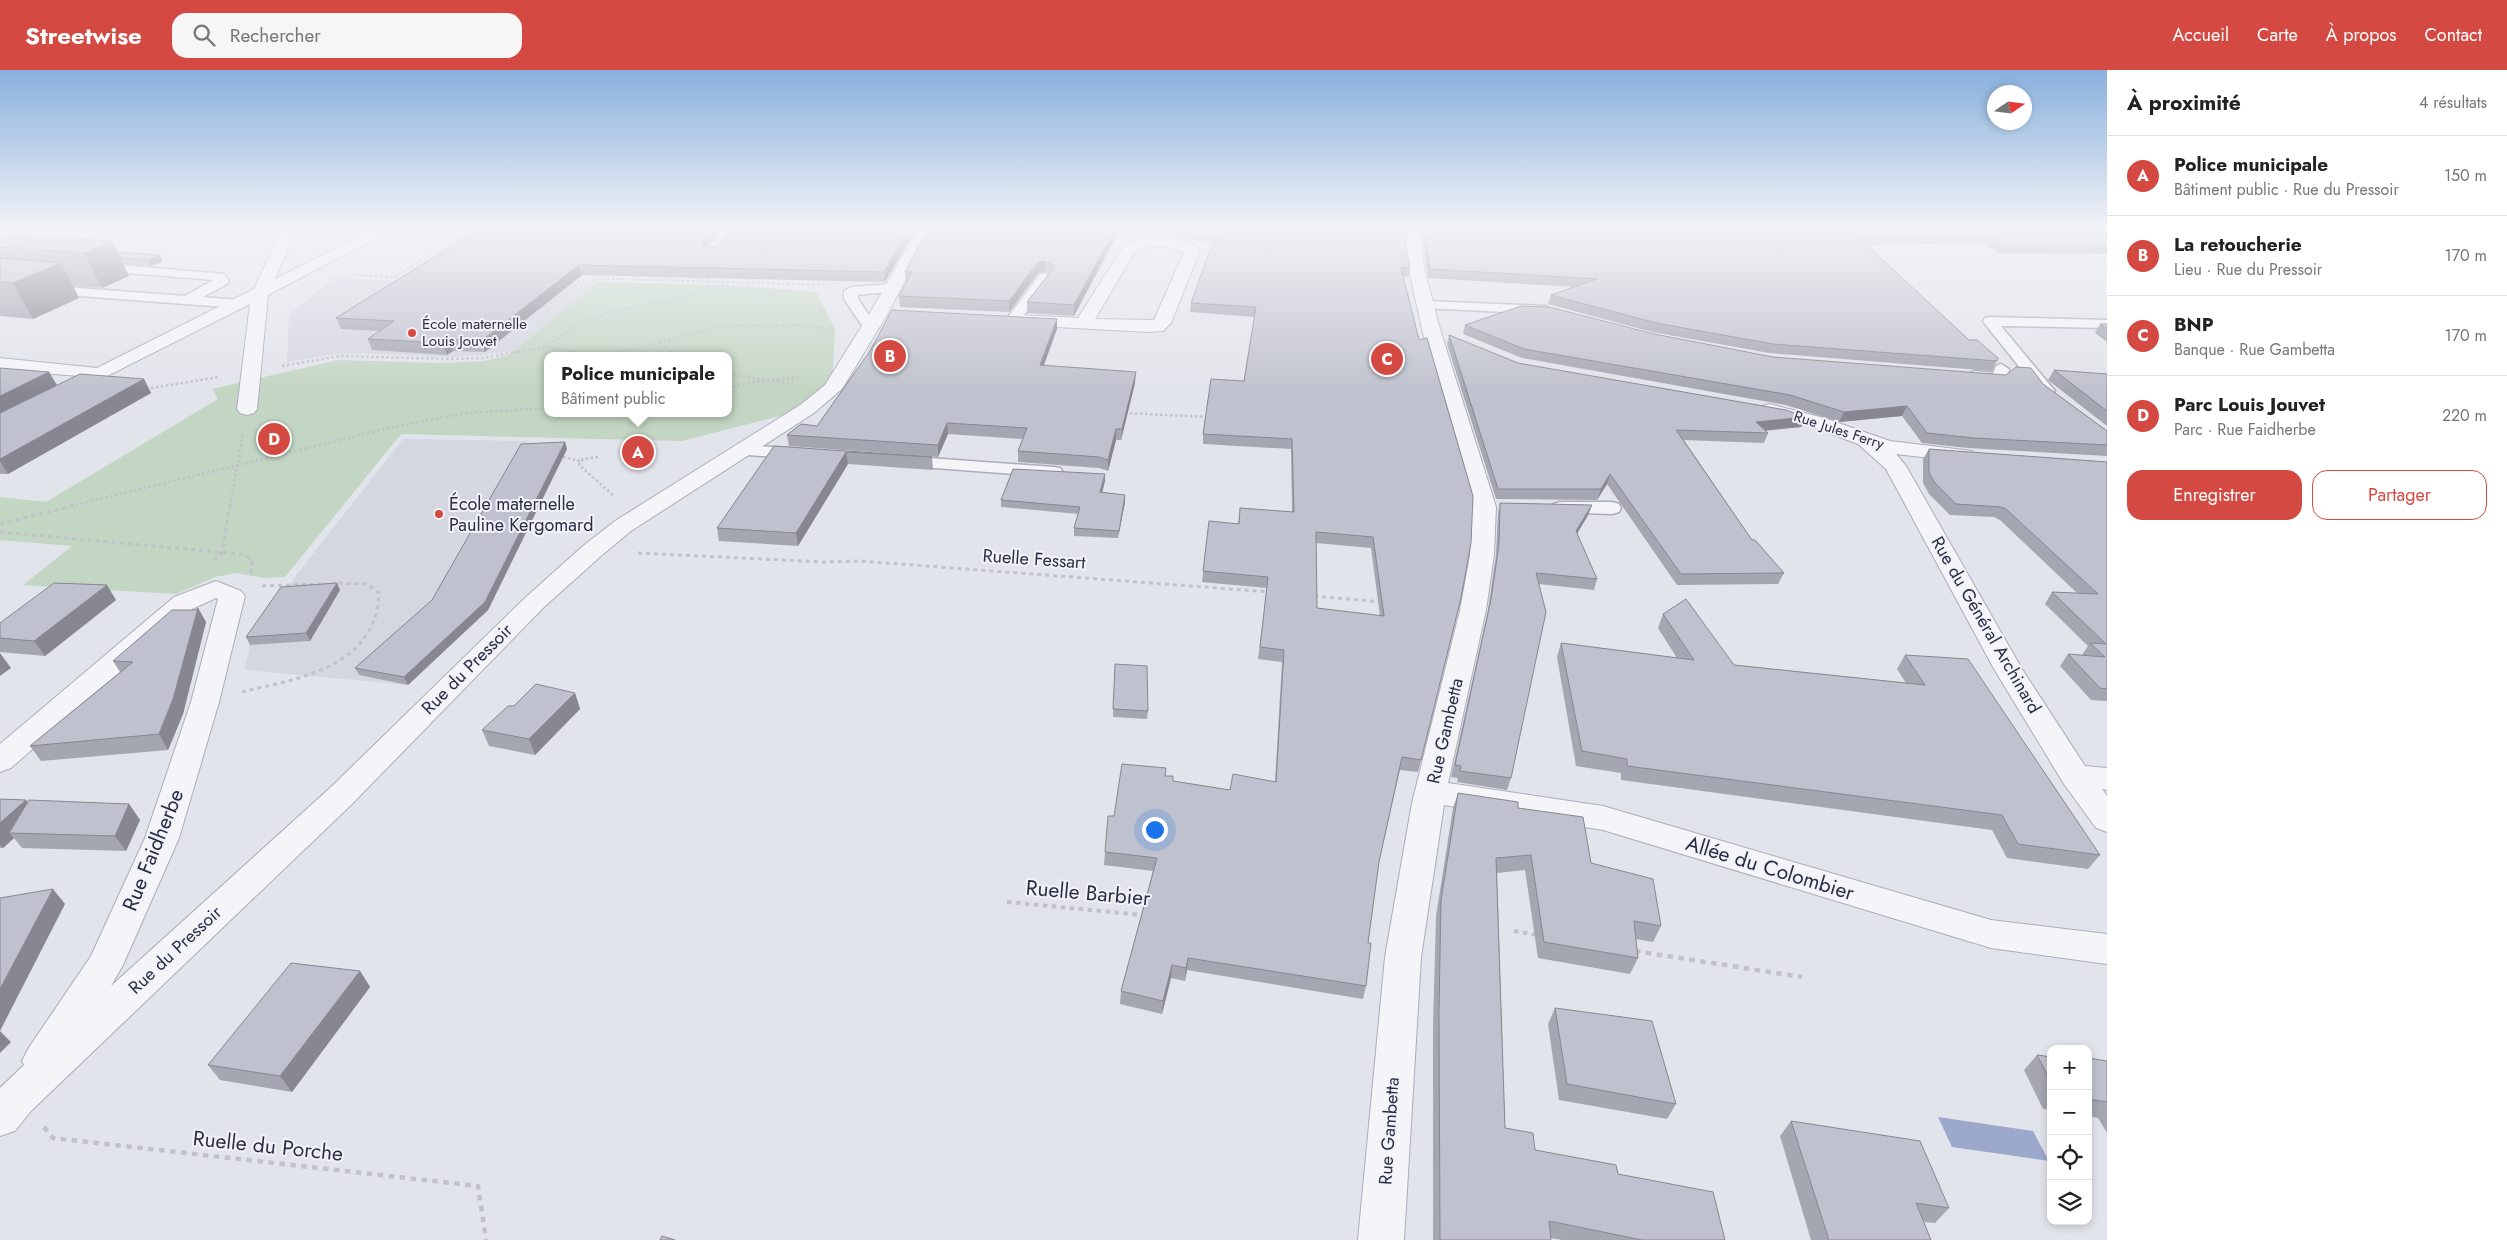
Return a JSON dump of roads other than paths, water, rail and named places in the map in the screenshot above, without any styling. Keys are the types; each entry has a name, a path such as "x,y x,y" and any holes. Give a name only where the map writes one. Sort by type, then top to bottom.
{"street":[{"path":"247,409 253,371 260,294 265,284"},
{"path":"0,424 280,284"},
{"name":"Rue du Pressoir","path":"9,1107 341,796 536,602 592,551 637,517 739,453 837,382 883,310 897,284"},
{"path":"1084,323 1108,284"},
{"path":"1005,319 1157,326 1162,323 1179,284"},
{"name":"Rue Gambetta","path":"1381,1240 1402,957 1431,792 1473,610 1482,555 1494,507 1449,360 1431,329 1421,284"},
{"path":"1431,329 1457,340"},
{"path":"0,364 90,371"},
{"name":"Rue Jules Ferry","path":"1750,407 1786,413 1888,447 1988,457"},
{"name":"Rue du Général Archinard","path":"1859,437 1883,453 1895,466 2008,668 2075,776 2107,820"},
{"name":"Rue Faidherbe","path":"0,761 183,603 216,589 232,596 205,702 162,838 105,965 9,1107"},
{"path":"2075,776 2107,779"},
{"name":"Allée du Colombier","path":"1431,792 1603,818 1990,934 2107,949"}],"lane":[{"path":"188,300 217,284"},
{"path":"1005,319 1038,284"},
{"path":"0,286 238,304"},
{"path":"1427,305 1527,308 1557,313"},
{"path":"2060,401 2045,389 1990,321 2107,324"},
{"path":"1955,374 2001,378 2001,369"},
{"path":"739,453 749,464 813,462"},
{"path":"879,460 1069,472"},
{"path":"1543,507 1612,508"}],"water":[{"path":"1938,1117 2033,1131 2047,1161 1952,1147"}],"place":[{"name":"École maternelle Louis Jouvet","path":"412,333"},
{"name":"La retoucherie","path":"890,356"},
{"name":"BNP","path":"1387,359"},
{"name":"Parc Louis Jouvet","path":"274,439"},
{"name":"Police municipale","path":"638,452"},
{"name":"École maternelle Pauline Kergomard","path":"439,514"}]}
